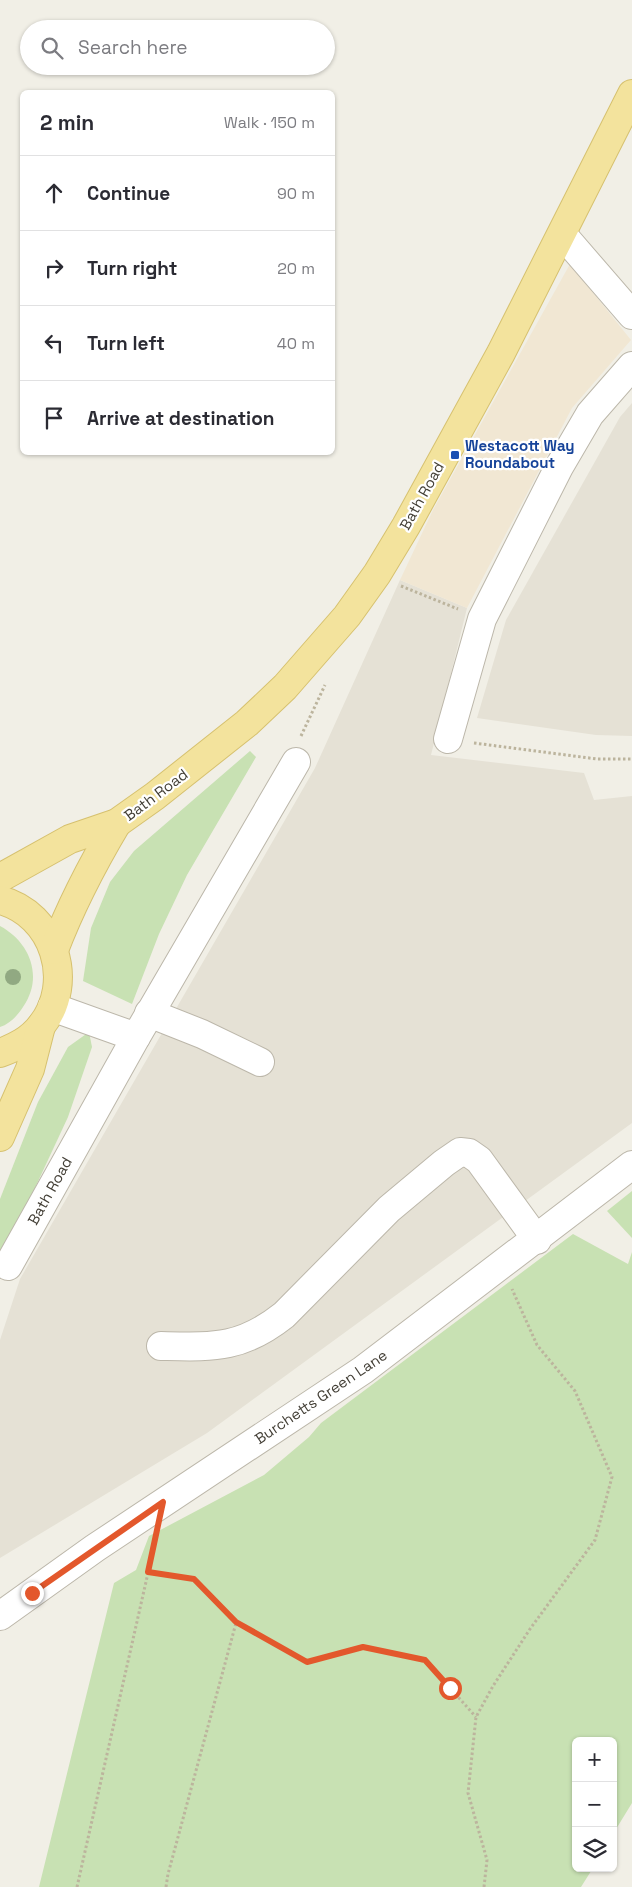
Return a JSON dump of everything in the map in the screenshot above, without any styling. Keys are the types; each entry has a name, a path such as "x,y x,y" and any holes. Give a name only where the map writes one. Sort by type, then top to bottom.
{"main road":[{"name":"Bath Road","path":"116,824 210,754 285,686 347,616 377,574 500,353 632,94"},
{"path":"0,878 70,839 116,824"},
{"path":"54,950 70,908 116,824"},
{"path":"0,900 19,907 40,926 54,950 59,979 30,1069 0,1138"},
{"path":"0,1053 29,1038 46,1017"}],"street":[{"path":"562,234 632,314"},
{"path":"448,739 482,619 559,467 590,414 628,378"},
{"name":"Bath Road","path":"8,1266 149,1013 296,762"},
{"path":"149,1013 202,1034 260,1062"},
{"path":"46,1017 136,1037"},
{"path":"161,1346 212,1347 241,1341 268,1328 284,1315 389,1208 460,1152 470,1153 479,1160 537,1240"},
{"name":"Burchetts Green Lane","path":"0,1616 163,1502 363,1370 537,1240 632,1165"}],"path":[{"path":"377,574 482,619"},
{"path":"448,739 597,759 632,759"},
{"path":"484,1887 487,1860 468,1793 476,1717 493,1686 530,1629 595,1540 612,1477 575,1391 537,1345 502,1266"},
{"path":"77,1887 163,1502"},
{"path":"148,1572 194,1579 236,1622 307,1662 363,1647 425,1660 476,1717"},
{"path":"166,1887 236,1622"}],"shaded area":[{"path":"570,264 631,340 572,408 467,608 400,580 433,510"},
{"path":"632,403 632,736 596,735 477,718 506,620 620,417"},
{"path":"400,580 467,608 431,755 584,773 594,800 632,796 632,1123 207,1433 0,1558 0,1340 20,1279 315,768"}],"green space":[{"path":"250,751 256,757 187,875 159,934 132,1004 83,981 91,928 110,882 134,851"},
{"path":"0,926 19,941 31,961 33,972 29,996 23,1007 13,1019 0,1027"},
{"path":"89,1032 92,1047 68,1117 0,1263 0,1199 38,1102 68,1047"},
{"path":"632,1191 632,1238 607,1211"},
{"path":"573,1234 628,1264 632,1252 632,1803 617,1827 617,1737 572,1737 572,1872 590,1872 581,1887 39,1887 114,1583 136,1570 149,1536 264,1475 309,1437 321,1423"}],"place":[{"name":"Westacott Way Roundabout","path":"455,455"}],"route":[{"path":"32,1593 163,1502 148,1572 194,1579 236,1622 307,1662 363,1647 425,1660 450,1688"}]}
